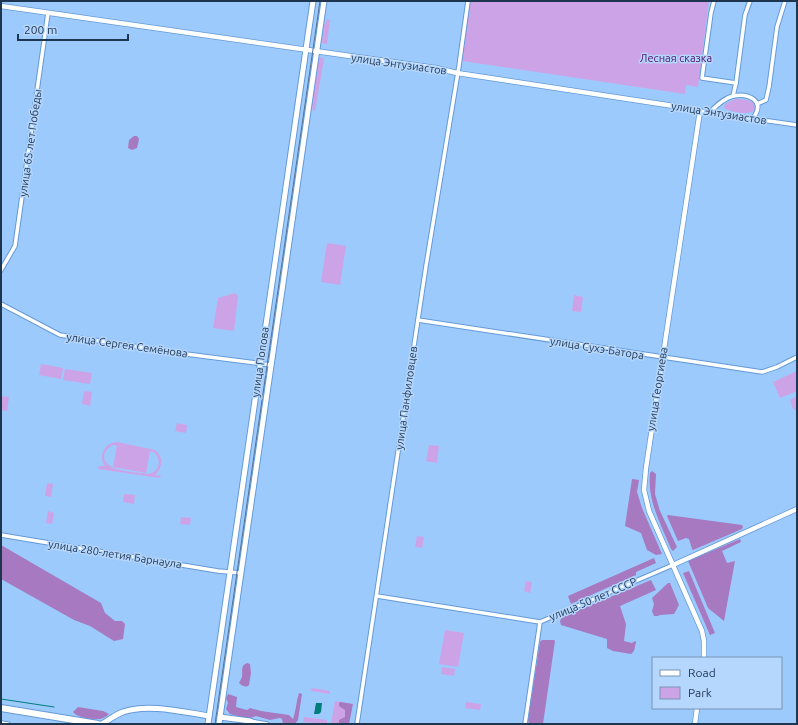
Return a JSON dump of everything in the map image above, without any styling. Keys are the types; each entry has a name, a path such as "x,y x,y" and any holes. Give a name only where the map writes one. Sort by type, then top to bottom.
{"main road":[{"name":"улица Попова","path":"208,724 313,1"},
{"name":"улица Попова","path":"219,724 324,1"},
{"path":"222,625 233,626"},
{"path":"1,708 60,721 98,724"},
{"path":"102,724 121,712 131,709 167,709 209,716"},
{"path":"220,717 250,721 257,724"}],"street":[{"name":"улица Панфиловцев","path":"357,724 468,1"},
{"path":"714,1 702,78 736,83"},
{"path":"733,96 744,21 750,1"},
{"path":"757,104 766,100 778,27 785,1"},
{"name":"улица Энтузиастов","path":"1,6 436,68 457,73 797,125"},
{"name":"улица 65 лет Победы","path":"1,270 15,246 48,13"},
{"path":"710,112 722,101 733,96 751,98 756,101 758,112 753,118"},
{"name":"улица Георгиева","path":"700,111 662,358 644,490 649,511 702,631 704,640 704,657"},
{"name":"улица Сергея Семёнова","path":"1,304 60,336 271,365"},
{"name":"улица Сухэ-Батора","path":"418,320 762,372 777,367 797,357"},
{"name":"улица 50 лет СССР","path":"377,596 540,622 673,565 797,509"},
{"name":"улица 280-летия Барнаула","path":"1,535 241,573"},
{"path":"525,724 540,622"},
{"path":"695,724 697,709"},
{"path":"250,721 267,724"},
{"path":"1,723 8,724"}],"green space":[{"name":"Лесная сказка","path":"470,1 709,1 698,87 686,85 685,94 462,61"},
{"path":"327,19 330,20 327,44 322,43 324,26"},
{"path":"320,57 324,59 315,111 313,110 312,106 318,60"},
{"path":"735,99 748,100 754,103 755,110 744,113 731,111 724,108 725,104"},
{"path":"327,243 346,246 340,285 321,282"},
{"path":"235,293 238,296 234,331 213,328 218,298"},
{"path":"574,295 583,297 581,312 572,311"},
{"path":"41,364 63,368 61,379 39,375"},
{"path":"65,369 92,373 90,384 63,380"},
{"path":"797,371 797,391 780,398 773,382"},
{"path":"84,391 92,392 90,406 82,404"},
{"path":"1,396 9,397 7,411 1,410"},
{"path":"797,396 797,410 793,409 790,400"},
{"path":"177,423 187,425 186,433 175,431"},
{"path":"117,442 155,450 160,456 161,465 160,469 155,475 161,476 160,478 98,469 99,466 105,466 102,454 106,447","holes":["113,445 154,452 157,455 159,462 155,471 148,474 130,472 115,468 110,466 104,457 108,448"]},
{"path":"117,445 150,451 146,473 113,467"},
{"path":"429,445 439,446 437,463 426,461"},
{"path":"47,483 53,484 51,497 45,496"},
{"path":"124,494 135,495 134,504 123,502"},
{"path":"48,511 54,513 52,524 46,523"},
{"path":"181,517 191,518 190,525 180,524"},
{"path":"417,536 424,537 422,548 415,547"},
{"path":"526,581 532,582 530,593 524,591"},
{"path":"445,630 464,633 458,667 439,664"},
{"path":"442,667 455,669 454,676 441,674"},
{"path":"312,688 330,691 330,694 311,691"},
{"path":"335,701 352,704 349,724 331,724"},
{"path":"466,702 481,704 480,710 465,708"},
{"path":"304,717 327,720 327,724 303,722"}],"shaded area":[{"path":"134,136 137,136 139,139 137,148 132,150 128,148 129,140"},
{"path":"652,471 656,474 655,494 660,511 677,547 673,551 659,521 653,503 650,483 650,473"},
{"path":"632,479 639,480 637,492 642,508 662,554 656,555 647,550 641,533 625,526"},
{"path":"667,516 742,525 743,527 742,529 693,550 689,539 686,538 678,541"},
{"path":"740,539 741,542 722,551 727,563 735,561 724,621 708,608 688,561"},
{"path":"1,545 101,603 105,613 115,621 122,621 125,624 123,639 114,641 90,626 74,620 1,579"},
{"path":"654,558 656,563 636,572 636,575 571,604 568,596"},
{"path":"689,571 715,633 710,635 683,573"},
{"path":"651,580 656,590 620,606 626,624 624,641 632,643 635,641 636,642 634,651 631,654 613,651 607,648 607,639 561,625 560,621 562,617"},
{"path":"668,583 670,583 679,605 674,614 654,616 652,611 654,604 652,598"},
{"path":"542,640 555,641 543,724 529,724 528,720 540,642"},
{"path":"247,663 250,664 251,673 249,685 243,686 239,683 242,677 243,667"},
{"path":"299,693 302,694 298,720 295,724 283,724 282,719 280,718 270,720 256,716 248,719 230,714 226,709 228,703 226,698 228,694 237,697 236,707 247,710 250,708 289,715 293,719"},
{"path":"340,702 353,704 349,724 339,723 339,720 345,717 345,710 339,706"},
{"path":"316,703 322,703 321,712 319,714 314,714"},
{"path":"78,707 103,711 109,714 100,719 87,718 79,716 73,712"}],"waterway":[{"path":"1,699 54,707"}],"tram line":[{"path":"215,724 320,1"}]}
